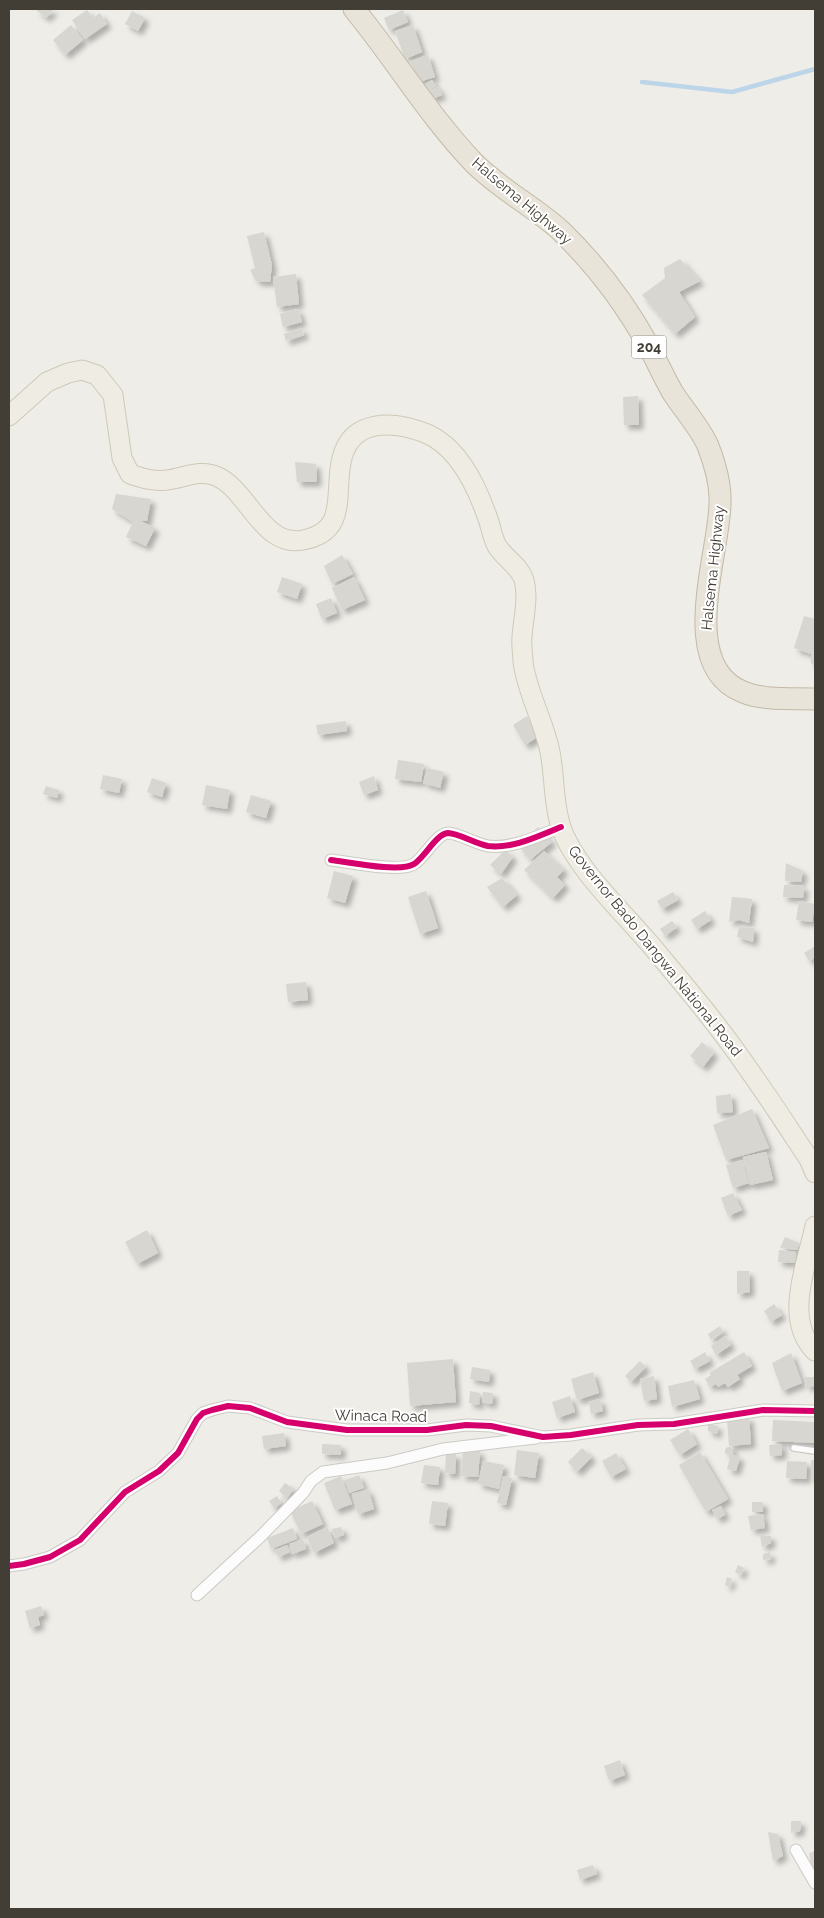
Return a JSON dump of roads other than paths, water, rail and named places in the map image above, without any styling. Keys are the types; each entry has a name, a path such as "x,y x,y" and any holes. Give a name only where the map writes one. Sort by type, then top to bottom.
{"highway":[{"name":"Halsema Highway","path":"354,9 424,104 474,162 498,185 558,229 600,275 639,329 672,392 707,443 716,469 720,502 707,602 706,626 706,634 714,665 726,682 743,692 761,696 815,699"}],"main road":[{"name":"Governor Bado Dangwa National Road","path":"9,416 46,382 68,373 82,370 97,375 113,395 122,458 130,474 151,480 166,480 200,473 216,475 232,486 263,525 282,538 299,541 320,536 330,526 336,514 340,498 342,458 349,442 363,429 380,424 398,426 427,434 446,447 464,466 486,513 498,546 518,567 525,583 522,639 524,667 550,753 556,805 561,827 568,845 581,864 643,934 743,1061 809,1159 815,1173"},
{"path":"815,1226 800,1290 798,1312 804,1333 815,1352"}],"street":[{"path":"331,860 390,867 407,867 414,864 444,834 450,833 488,846 501,846 522,842 561,827"},
{"name":"Winaca Road","path":"9,1566 50,1557 80,1540 125,1492 159,1470 178,1453 196,1419 203,1413 228,1406 250,1408 286,1422 347,1430 427,1430 466,1425 491,1426 543,1437 571,1436 638,1425 674,1424 763,1410 815,1411"},
{"path":"197,1595 303,1493 311,1481 323,1472 387,1463 443,1449 484,1443 515,1442 543,1437"},
{"path":"796,1850 815,1883"}],"lane":[{"path":"794,1448 815,1451"}],"waterway":[{"path":"642,82 732,92 815,69"}]}
